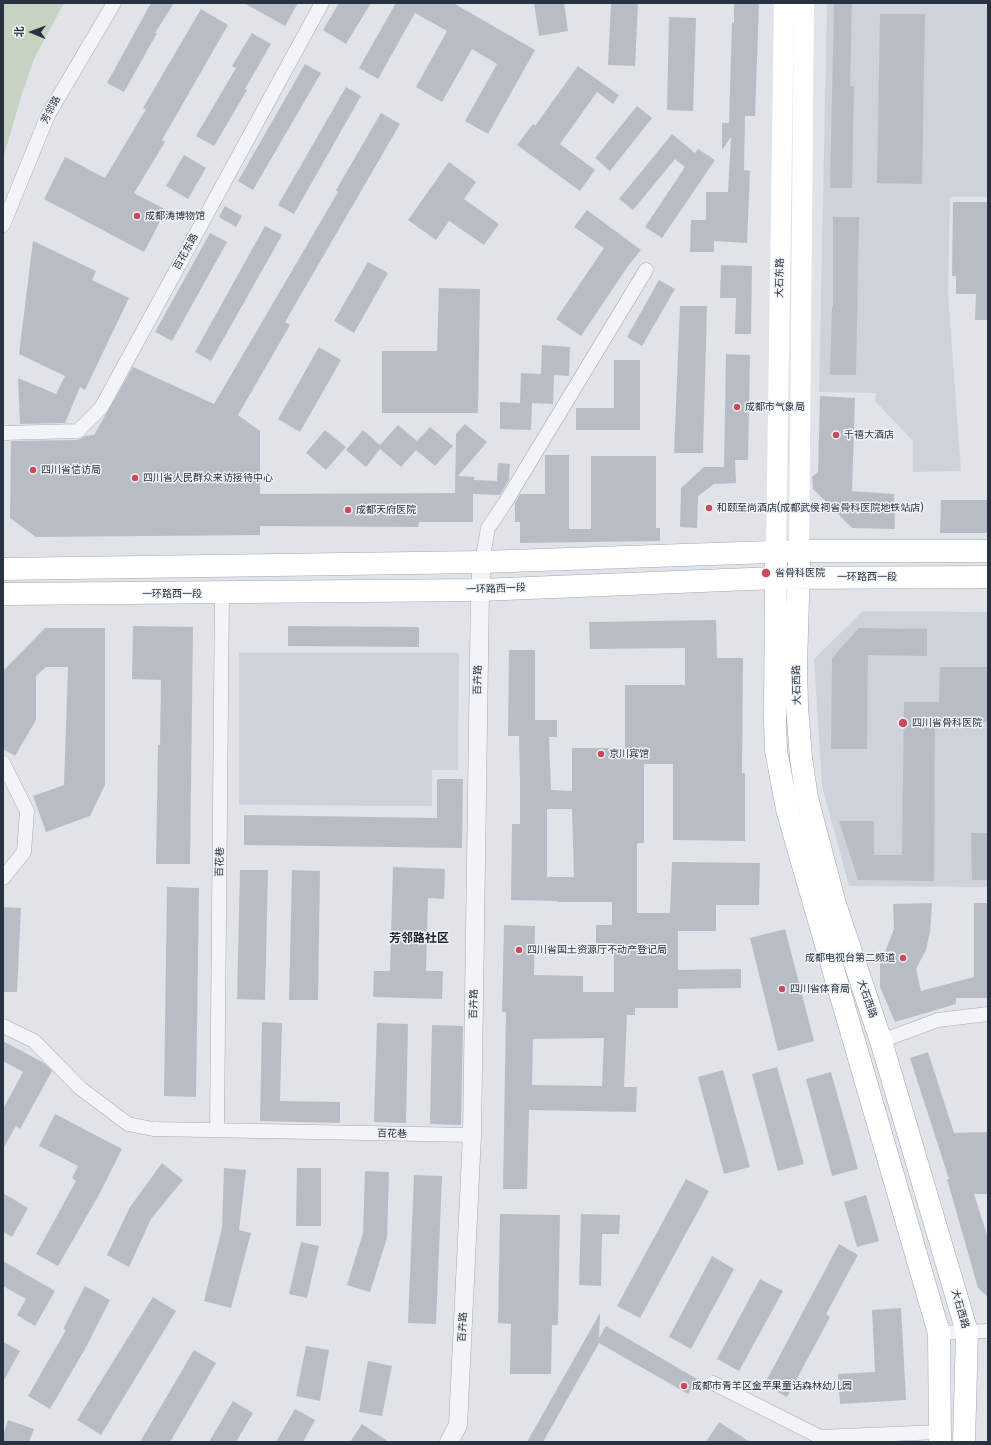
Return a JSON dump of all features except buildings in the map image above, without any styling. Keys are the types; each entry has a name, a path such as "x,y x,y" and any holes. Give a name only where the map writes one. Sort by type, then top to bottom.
{"main road":[{"name":"大石东路","path":"776,552 784,3"},
{"path":"799,551 804,3"},
{"path":"3,569 482,562 799,551 988,551"},
{"name":"大石西路","path":"799,551 796,666 798,732 800,758 807,798 835,904 977,1331 964,1442"},
{"path":"776,552 776,750 787,809 939,1333 940,1437"},
{"name":"一环路西一段","path":"3,594 480,590 775,578 988,577"}],"street":[{"name":"芳邻路","path":"3,225 48,114 114,3"},
{"name":"百花东路","path":"3,432 78,431 101,408 322,3"},
{"path":"482,562 488,528 505,503 646,270"},
{"name":"百卉路","path":"449,1442 458,1425 472,1135 480,590 482,562"},
{"name":"百花巷","path":"217,1130 222,593"},
{"path":"3,763 27,811 24,852 3,878"},
{"path":"881,1041 938,1020 988,1014"},
{"name":"百花巷","path":"3,1026 34,1041 80,1088 128,1124 153,1129 472,1135"},
{"path":"939,1333 977,1331"},
{"path":"713,1383 820,1437 940,1437"}],"shaded area":[{"path":"827,3 988,3 988,197 950,197 948,293 961,471 913,472 913,441 875,401 876,393 819,392"},
{"name":"四川省骨科医院","path":"863,611 988,612 988,887 849,886 822,786 814,659"},
{"path":"239,653 459,653 458,770 432,770 432,806 239,805"}],"green space":[{"path":"3,3 64,3 34,59 3,159"}],"place":[{"name":"成都涛博物馆","path":"137,216"},
{"name":"成都市气象局","path":"737,407"},
{"name":"千禧大酒店","path":"836,435"},
{"name":"四川省信访局","path":"33,470"},
{"name":"四川省人民群众来访接待中心","path":"135,478"},
{"name":"和颐至尚酒店(成都武侯祠省骨科医院地铁站店)","path":"709,508"},
{"name":"成都天府医院","path":"348,510"},
{"name":"省骨科医院","path":"766,573"},
{"name":"四川省骨科医院","path":"903,723"},
{"name":"京川宾馆","path":"601,754"},
{"name":"四川省国土资源厅不动产登记局","path":"519,950"},
{"name":"成都电视台第二频道","path":"903,958"},
{"name":"四川省体育局","path":"782,989"},
{"name":"成都市青羊区金苹果童话森林幼儿园","path":"684,1386"}],"district":[{"name":"芳邻路社区","path":"419,939"}]}
